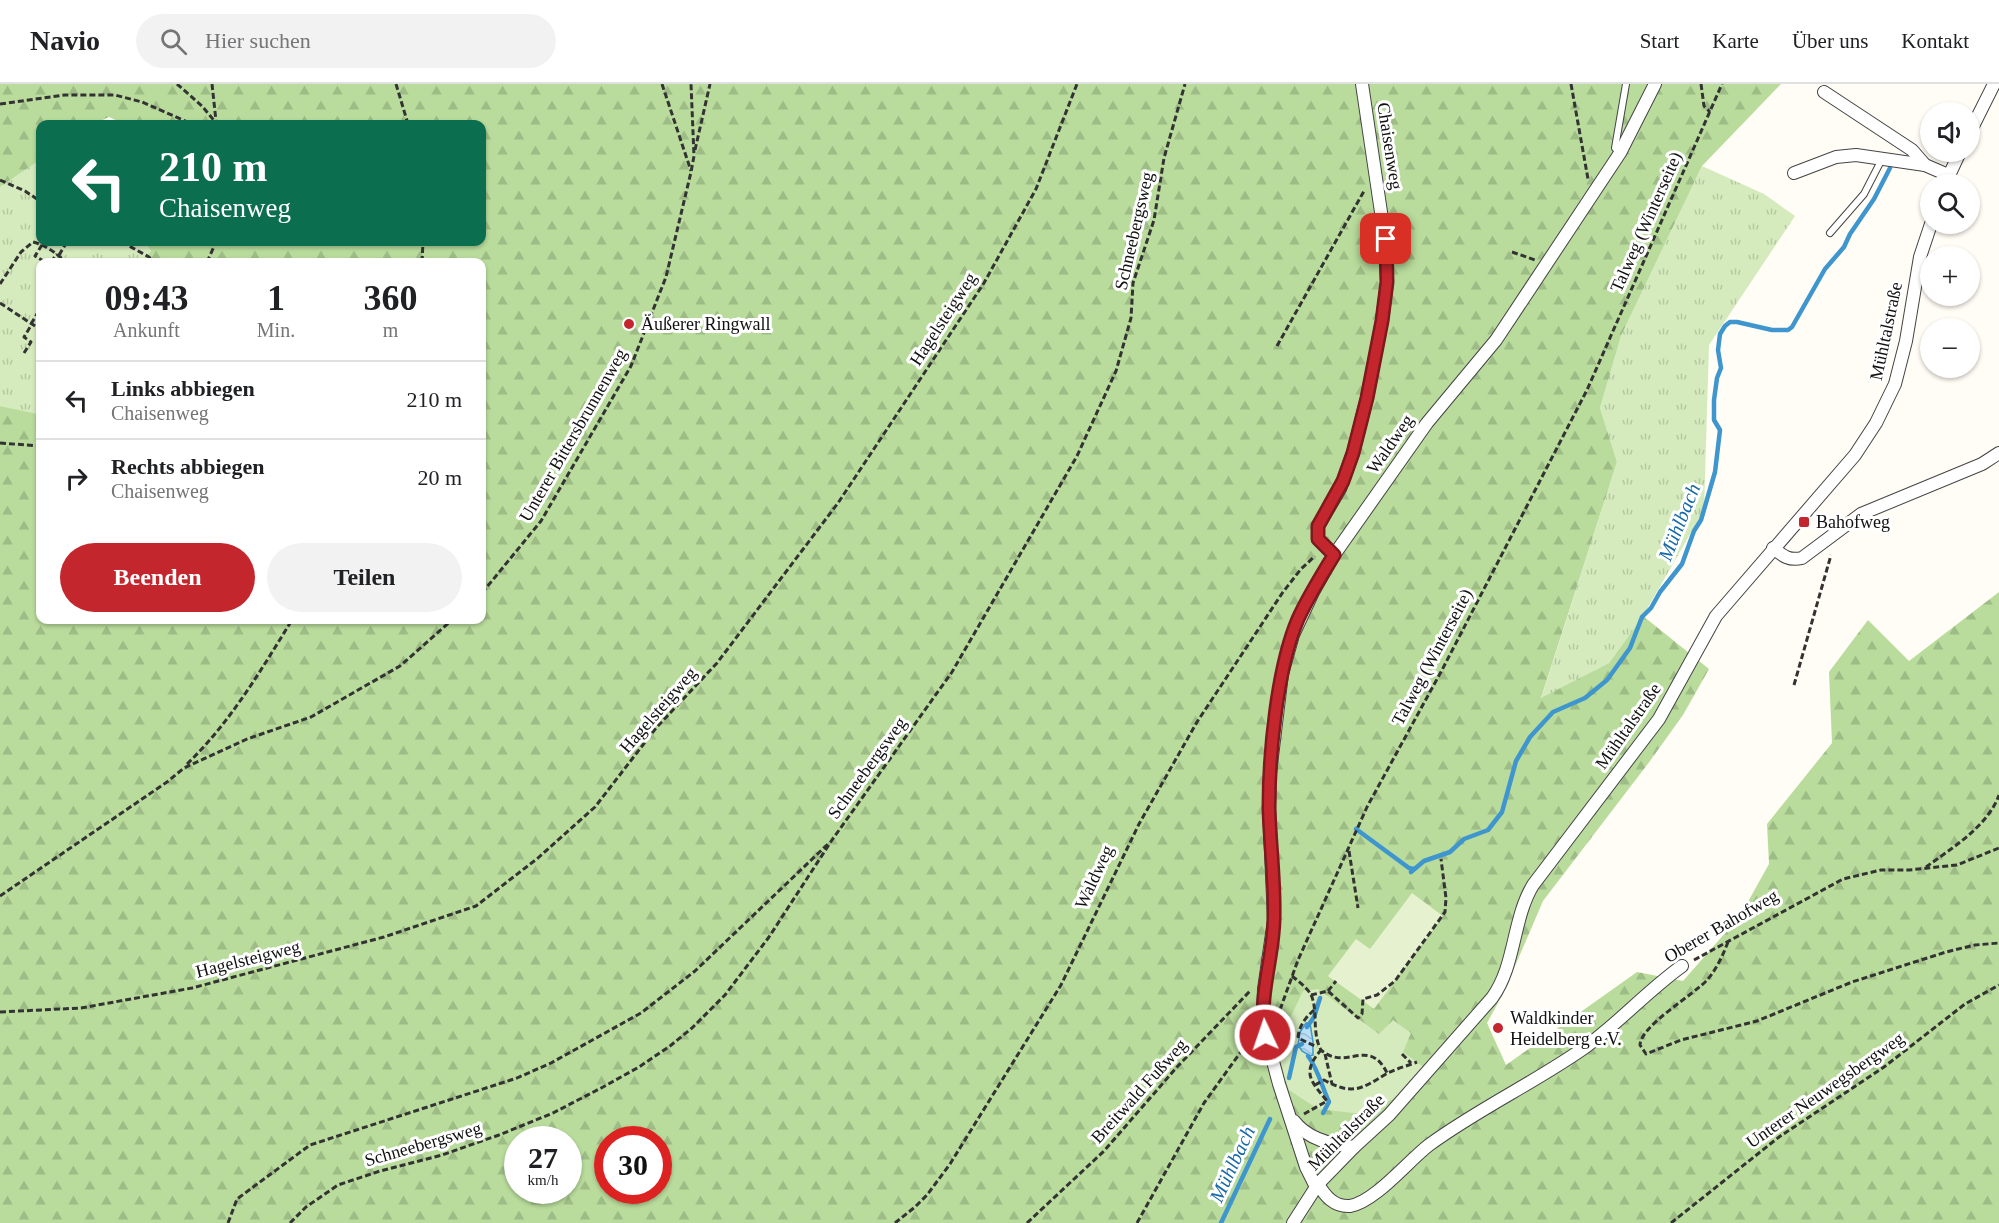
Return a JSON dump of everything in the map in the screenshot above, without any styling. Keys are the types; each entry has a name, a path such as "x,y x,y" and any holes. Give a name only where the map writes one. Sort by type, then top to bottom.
{"street":[{"name":"Chaisenweg","path":"1331,553 1318,539 1318,526 1340,489 1353,453 1367,398 1383,312 1387,260 1362,84"},
{"name":"Waldweg","path":"1317,1186 1306,1167 1265,1035 1263,1012 1274,920 1269,808 1270,773 1281,680 1287,654 1298,620 1331,553 1427,423 1496,340 1620,153 1655,84"},
{"path":"1980,112 1994,84"},
{"path":"1824,92 1912,150 1925,165 1938,174"},
{"path":"1794,173 1826,160 1847,155 1925,165"},
{"name":"Mühltalstraße","path":"1317,1186 1407,1096 1496,992 1505,973 1524,904 1533,885 1659,719 1716,616 1855,455 1876,423 1895,384 1906,341 1920,257 1928,234"},
{"path":"1773,548 1785,558 1800,559 1810,554 1852,520 1872,509 1974,468 1999,453"},
{"name":"Oberer Bahofweg","path":"1317,1186 1326,1197 1342,1206 1351,1206 1366,1200 1440,1138 1583,1048 1682,966"},
{"name":"Waldweg","path":"1290,1114 1303,1131 1334,1145 1354,1147"},
{"path":"1293,1223 1317,1186"}],"lane":[{"path":"1620,153 1616,150 1616,141 1626,84"},
{"path":"1830,233 1864,194 1882,158"}],"path":[{"path":"177,84 202,106 214,120"},
{"path":"212,84 216,120"},
{"path":"396,84 407,120"},
{"path":"662,84 691,172"},
{"path":"691,84 694,156"},
{"path":"694,156 709,84"},
{"name":"Hagelsteigweg","path":"0,1012 81,1008 192,988 384,937 476,906 538,858 595,807 656,728 717,663 838,504 984,283 1036,189 1077,84"},
{"name":"Schneebergsweg","path":"290,1223 306,1207 338,1185 380,1171 442,1155 499,1135 545,1116 621,1077 670,1046 692,1028 725,994 769,937 832,840 952,672 1077,456 1116,371 1131,318 1133,283 1154,220 1164,158 1185,84"},
{"path":"1570,84 1588,180"},
{"path":"1701,84 1704,106 1710,112"},
{"name":"Talweg (Winterseite)","path":"1137,1223 1204,1103 1240,1053 1265,1035 1282,1009 1292,976 1371,799 1442,670 1587,390 1722,84"},
{"path":"0,104 65,95 115,95 142,102 183,120"},
{"name":"Unterer Bittersbrunnenweg","path":"486,588 542,521 631,366 666,277 694,156"},
{"path":"1277,346 1375,171"},
{"path":"0,180 36,198"},
{"path":"0,284 21,252 33,242 36,243"},
{"path":"38,258 35,256 40,246"},
{"path":"44,246 61,258"},
{"path":"55,258 65,246"},
{"path":"132,246 150,258"},
{"path":"1512,252 1545,263"},
{"path":"0,303 36,327"},
{"path":"24,352 31,342 24,337 36,316"},
{"path":"0,443 36,446"},
{"path":"1794,686 1832,552 1835,532"},
{"name":"Waldweg","path":"895,1223 915,1207 938,1182 1047,1009 1074,959 1139,824 1197,722 1283,592 1301,569 1312,558 1331,553"},
{"path":"0,897 184,768 206,745 231,712 289,624"},
{"path":"184,768 247,739 311,717 400,666 447,624"},
{"path":"1925,868 1972,830 1990,812 1999,795"},
{"path":"228,1223 237,1199 310,1145 517,1078 571,1052 641,1013 695,971 832,840"},
{"name":"Oberer Bahofweg","path":"1682,966 1843,879 1881,870 1956,865 1999,848"},
{"path":"1348,849 1358,908"},
{"path":"1328,991 1358,1018 1362,1014 1363,999 1377,995 1395,981 1445,912 1442,859"},
{"path":"1728,942 1706,982 1672,1008 1643,1036 1640,1045 1646,1054 1681,1040 1757,1022 1852,982 1946,952 1975,945 1999,943"},
{"name":"Breitwald Fußweg","path":"1027,1223 1104,1151 1177,1067 1227,1017 1267,972"},
{"path":"1292,976 1311,995 1314,1010 1314,1028 1320,1049 1310,1067 1310,1078 1327,1101 1315,1107"},
{"path":"1311,995 1328,991 1336,981"},
{"name":"Unterer Neuwegsbergweg","path":"1671,1223 1779,1137 1884,1067 1965,1004 1999,986"},
{"path":"1314,1010 1302,1023 1299,1039 1335,1058 1370,1054 1380,1061 1387,1073 1363,1088 1344,1090 1324,1080 1315,1085"},
{"path":"1325,1054 1332,1084"},
{"path":"1402,1054 1412,1064"}],"green space":[{"path":"0,84 1781,84 1702,166 1621,336 1600,408 1617,462 1541,698 1609,663 1643,616 1709,669 1683,715 1543,901 1503,994 1487,1023 1506,1065 1637,972 1683,981 1740,916 1769,864 1767,824 1832,743 1829,672 1868,620 1909,661 1999,592 1999,1223 0,1223 0,406 36,414 36,624 486,624 486,258 143,258 151,251 148,246 486,246 486,120 115,120 109,117 103,120 36,120 36,163 0,187"},
{"path":"36,163 36,246 148,246 151,251 143,258 36,258 36,415 0,406 0,187"},
{"path":"1702,166 1764,194 1795,216 1709,345 1704,510 1643,616 1609,663 1541,699 1617,462 1600,408 1621,336"},
{"path":"1412,893 1443,916 1374,1009 1328,976 1356,939 1370,949"},
{"path":"1318,989 1379,1034 1393,1020 1411,1033 1403,1052 1425,1068 1393,1099 1362,1114 1318,1109 1289,1090 1279,1057 1281,1037 1303,991"}],"water":[{"path":"1306,1023 1310,1023 1313,1042 1313,1055 1310,1056 1298,1045 1300,1032"}],"waterway":[{"name":"Mühlbach","path":"1411,872 1424,861 1450,852 1464,839 1488,830 1502,812 1516,761 1530,737 1553,712 1585,698 1607,680 1630,648 1642,617 1682,564 1694,531 1701,520 1715,472 1720,430 1714,420 1714,400 1721,368 1718,350 1720,334 1730,322 1772,330 1788,330 1792,327 1825,269 1844,247 1850,234 1874,199 1890,168"},
{"path":"1356,829 1409,868 1414,869"},
{"name":"Mühlbach","path":"1307,1027 1314,1017 1320,998"},
{"name":"Mühlbach","path":"1289,1078 1296,1047 1302,1044"},
{"path":"1308,1056 1329,1102 1323,1113"},
{"name":"Mühlbach","path":"1221,1223 1270,1119"}],"place":[{"name":"Äußerer Ringwall","path":"629,324"},
{"name":"Bahofweg","path":"1804,522"},
{"name":"Waldkinder Heidelberg e.V.","path":"1498,1028"}],"route":[{"path":"1265,1035 1264,988 1274,920 1269,808 1270,773 1280,687 1287,654 1298,620 1334,555 1318,539 1317,531 1324,513 1340,489 1353,453 1367,398 1387,282 1386,239"}]}
